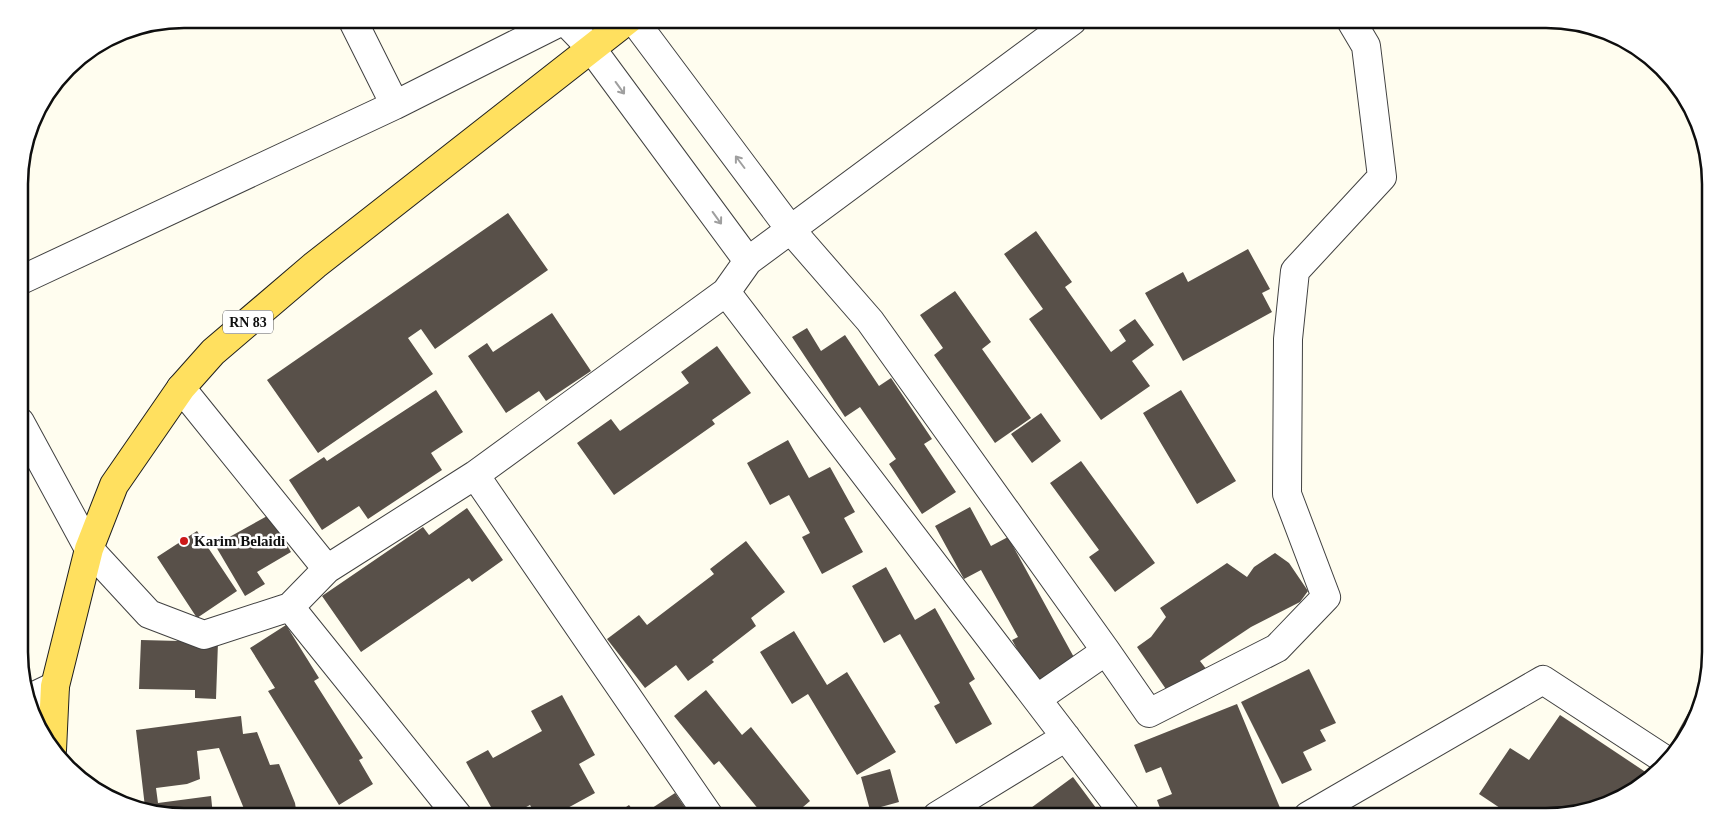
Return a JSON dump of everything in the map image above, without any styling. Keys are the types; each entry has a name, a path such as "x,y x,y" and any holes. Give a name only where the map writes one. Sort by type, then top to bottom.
{"main road":[{"name":"RN 83","path":"53,736 55,686 89,549 114,485 181,388 213,352 315,265 617,28"}],"street":[{"path":"356,28 395,105"},
{"path":"28,277 395,105 546,28"},
{"path":"572,28 591,48 748,261"},
{"path":"641,28 790,229 870,321 1149,713 1278,648 1326,597 1287,494 1288,339 1295,271 1382,177 1366,46 1355,28"},
{"path":"28,437 89,549 149,614 204,635 290,607 327,569 475,475 726,292 748,261 1062,28"},
{"path":"726,292 1038,698 1119,807"},
{"path":"181,388 327,569"},
{"path":"475,475 704,808"},
{"path":"290,607 451,808"},
{"path":"1038,698 1106,651"},
{"path":"1323,807 1543,680 1662,756"},
{"path":"34,696 55,686"},
{"path":"951,807 1066,737"}],"building":[{"path":"508,213 548,270 435,349 421,329 408,338 433,374 318,453 267,380"},
{"path":"1036,231 1072,282 1065,287 1111,352 1126,341 1119,330 1135,319 1154,345 1132,361 1150,386 1101,420 1029,319 1043,309 1004,254"},
{"path":"1248,249 1270,289 1262,293 1272,312 1183,361 1145,293 1183,272 1188,282"},
{"path":"955,291 991,342 982,349 1031,418 995,443 934,355 943,348 920,315"},
{"path":"552,313 591,371 546,401 539,391 506,413 468,356 487,343 493,352"},
{"path":"807,328 821,351 845,335 879,386 891,378 932,439 924,444 956,492 922,514 889,464 896,459 860,407 845,417 792,337"},
{"path":"717,346 751,393 712,420 715,424 614,495 577,443 611,419 620,431 689,383 681,372"},
{"path":"436,390 463,432 431,453 442,470 368,519 359,506 322,530 289,480 324,457 327,461"},
{"path":"1181,390 1236,481 1197,504 1143,413"},
{"path":"1041,413 1061,441 1032,463 1011,434"},
{"path":"788,440 809,478 830,467 855,512 844,518 863,552 822,574 802,537 810,533 789,495 770,505 747,463"},
{"path":"1081,461 1155,563 1115,592 1089,557 1099,550 1050,483"},
{"path":"970,507 991,546 1008,537 1076,661 1036,683 1012,640 1018,637 981,570 964,579 935,526"},
{"path":"467,508 503,560 472,582 469,578 361,652 322,596 423,527 429,535"},
{"path":"269,515 291,552 257,572 265,584 245,596 215,545"},
{"path":"197,531 237,591 197,618 157,557"},
{"path":"746,541 785,592 751,618 756,626 712,660 714,662 688,681 676,665 645,688 607,639 639,615 647,625 714,574 710,569"},
{"path":"1275,553 1289,563 1308,591 1300,602 1251,627 1200,661 1207,670 1170,695 1137,647 1151,637 1166,617 1160,608 1227,563 1247,577 1254,567"},
{"path":"886,567 915,620 935,608 975,679 969,683 992,724 956,744 934,706 940,703 900,634 884,643 852,586"},
{"path":"286,625 319,678 314,681 363,758 359,760 373,784 339,805 268,691 275,688 250,648"},
{"path":"794,631 827,685 847,672 896,752 857,775 808,694 792,704 760,652"},
{"path":"141,640 218,642 216,699 195,698 195,690 139,689"},
{"path":"1309,669 1336,723 1320,730 1326,741 1303,752 1312,770 1282,784 1241,702"},
{"path":"706,690 742,735 751,727 810,801 802,808 757,808 719,761 714,765 674,716"},
{"path":"562,695 595,755 579,764 595,793 568,808 531,808 530,805 525,808 491,808 466,762 488,750 493,758 542,731 531,711"},
{"path":"1237,704 1280,807 1160,807 1157,800 1172,794 1161,767 1146,773 1134,745"},
{"path":"1691,708 1686,720 1670,747"},
{"path":"1560,715 1645,772 1615,791 1577,805 1499,807 1479,794 1510,748 1529,760"},
{"path":"241,716 243,734 257,732 270,765 279,764 296,808 244,808 219,748 197,751 200,779 187,784 156,788 158,803 211,796 212,808 184,808 144,802 136,730"},
{"path":"890,769 899,802 879,807 869,808 861,777"},
{"path":"1073,777 1096,807 1032,807"},
{"path":"675,793 685,808 653,808"}],"place":[{"name":"Karim Belaidi","path":"184,541"}]}
